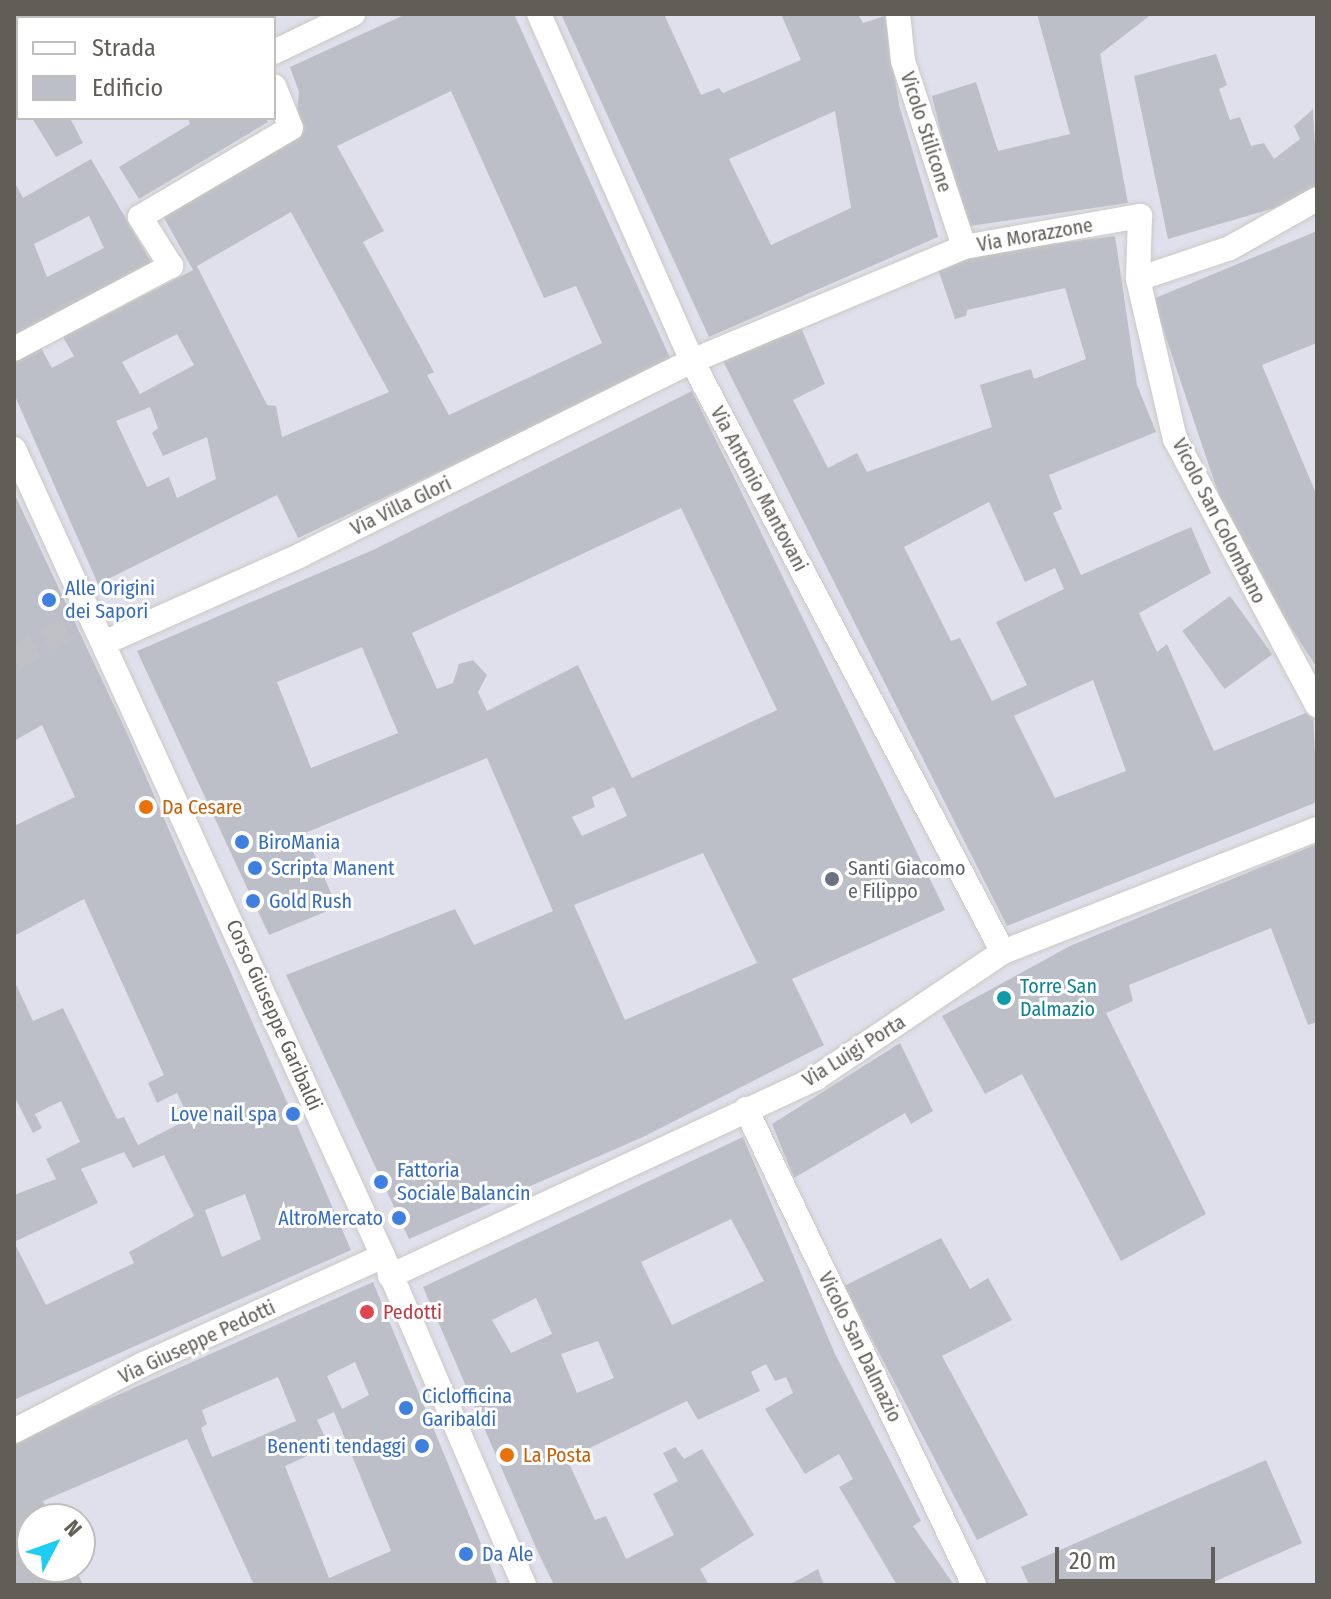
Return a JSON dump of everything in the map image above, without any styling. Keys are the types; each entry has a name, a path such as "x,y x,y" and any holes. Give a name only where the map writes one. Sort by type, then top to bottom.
{"street":[{"name":"Via Antonio Mantovani","path":"539,14 692,361 1003,952"},
{"name":"Vicolo Stilicone","path":"898,14 903,61 964,247"},
{"path":"276,51 353,15"},
{"path":"14,349 171,266 140,217 291,128 276,91"},
{"path":"1138,279 1230,248 1317,199"},
{"name":"Via Morazzone","path":"692,361 964,247 1140,216 1138,279"},
{"name":"Vicolo San Colombano","path":"1138,279 1175,439 1317,705"},
{"name":"Via Villa Glori","path":"106,642 301,555 692,361"},
{"name":"Corso Giuseppe Garibaldi","path":"14,449 85,620 106,642 386,1266 524,1585"},
{"name":"Via Luigi Porta","path":"386,1266 816,1078 1003,952 1317,829"},
{"name":"Vicolo San Dalmazio","path":"746,1109 974,1585"},
{"name":"Via Giuseppe Pedotti","path":"14,1431 144,1364 386,1266"}],"building":[{"path":"160,14 277,14 272,16"},
{"path":"406,14 514,14 672,362 298,538 277,495 98,584 14,394 14,362 41,348 52,368 74,356 63,337 193,270 163,216 295,135 299,92 290,67","holes":["451,91 544,298 576,286 602,343 449,415 427,375 434,372 363,242 384,231 337,146","291,212 389,392 282,437 276,406 267,405 197,266","177,334 194,365 140,394 122,362","150,407 158,428 152,433 163,456 207,437 216,479 177,498 169,477 147,487 116,421"]},
{"path":"561,14 664,14 701,95 719,88 723,93 801,60 781,14 858,14 863,23 885,16 899,105 938,237 709,337","holes":["835,111 851,208 771,245 729,159"]},
{"path":"1037,14 1152,14 1100,54 1128,203 963,227 932,96 976,82 998,151 1070,134"},
{"path":"16,40 16,117 14,117"},
{"path":"1216,54 1227,85 1219,89 1230,120 1240,117 1251,146 1264,143 1274,159 1300,139 1294,126 1313,109 1317,186 1292,203 1168,239 1134,76"},
{"path":"33,120 71,120 83,143 56,157"},
{"path":"189,120 268,122 139,199 119,167 190,124"},
{"path":"91,159 153,265 14,336 14,181 23,198","holes":["89,216 104,248 47,277 34,244"]},
{"path":"1317,231 1317,343 1262,365 1317,496 1317,668 1234,540 1153,299"},
{"path":"1115,236 1137,385 1156,432 1049,475 1062,509 1053,513 1081,575 1191,527 1211,573 1139,613 1157,652 1167,644 1214,751 1313,710 1317,802 1007,926 721,357 799,323 825,384 793,400 828,468 857,453 867,472 992,427 980,385 1031,369 1034,379 1086,359 1065,288 967,310 966,316 955,319 938,269 981,253","holes":["989,502 1025,582 1055,568 1064,589 996,622 1027,685 992,701 960,638 951,641 904,547","1093,680 1126,771 1055,798 1014,716"]},
{"path":"692,391 945,910 792,979 824,1045 643,1137 409,1239 286,975 455,909 474,945 553,911 487,758 305,833 337,907 269,935 137,651 373,550","holes":["681,508 777,710 632,778 578,665 487,711 478,692 487,675 473,660 459,664 453,683 437,689 412,633","362,647 398,733 311,768 277,682","614,787 627,816 582,836 572,817 595,807 592,797","703,853 757,963 625,1020 574,905"]},
{"path":"14,493 127,733 351,1250 14,1400 14,1242 14,1195 56,1179 46,1159 80,1142 61,1101 35,1114 42,1128 33,1133 14,1096 14,980 33,1021 63,1008 117,1119 124,1117 138,1145 189,1119 177,1093 157,1103 148,1083 164,1075 84,899 14,936 14,826 75,797 42,725 14,741","holes":["124,1152 133,1168 164,1155 194,1216 129,1252 134,1263 46,1305 14,1242 98,1203 81,1169","245,1194 261,1239 222,1257 205,1210"]},
{"path":"1230,596 1272,654 1225,689 1182,631"},
{"path":"1317,844 1317,1022 1308,1025 1271,928 1129,985 1133,1001 1106,1013 1206,1214 1121,1261 1022,1074 985,1094 942,1016 1070,946"},
{"path":"900,1043 933,1111 911,1124 905,1113 794,1178 772,1124"},
{"path":"743,1137 835,1354 921,1521 913,1526 954,1585 897,1585 839,1487 853,1479 839,1454 805,1474 765,1409 793,1393 786,1377 775,1381 766,1364 751,1372 760,1391 698,1420 687,1401 567,1459 595,1520 606,1516 626,1559 674,1535 653,1494 678,1481 663,1453 675,1447 684,1459 702,1449 754,1535 700,1569 709,1585 554,1585 423,1287","holes":["731,1219 764,1281 672,1325 641,1262","536,1298 552,1334 511,1353 492,1320","598,1341 614,1378 577,1393 561,1354"]},
{"path":"941,1238 970,1289 988,1278 1012,1320 942,1356 1028,1515 977,1540 844,1286"},
{"path":"373,1282 498,1585 254,1585 187,1439 44,1503 16,1503 16,1583 83,1585 14,1585 14,1441","holes":["355,1362 369,1395 342,1409 327,1376","278,1377 296,1421 212,1457 201,1428 207,1424 202,1410","334,1412 391,1551 329,1578 285,1466 329,1446 317,1420"]},
{"path":"1266,1460 1302,1543 1207,1585 1029,1585 1021,1567"},
{"path":"818,1569 824,1585 788,1585 802,1578"}],"tunnel":[{"path":"14,658 77,624"}],"place":[{"name":"Alle Origini dei Sapori","path":"49,600"},
{"name":"Da Cesare","path":"146,807"},
{"name":"BiroMania","path":"242,842"},
{"name":"Scripta Manent","path":"255,868"},
{"name":"Santi Giacomo e Filippo","path":"832,879"},
{"name":"Gold Rush","path":"253,901"},
{"name":"Torre San Dalmazio","path":"1004,998"},
{"name":"Love nail spa","path":"293,1114"},
{"name":"Fattoria Sociale Balancin","path":"381,1182"},
{"name":"AltroMercato","path":"399,1218"},
{"name":"Pedotti","path":"367,1312"},
{"name":"Ciclofficina Garibaldi","path":"406,1408"},
{"name":"Benenti tendaggi","path":"422,1446"},
{"name":"La Posta","path":"507,1455"},
{"name":"Da Ale","path":"466,1554"}]}
